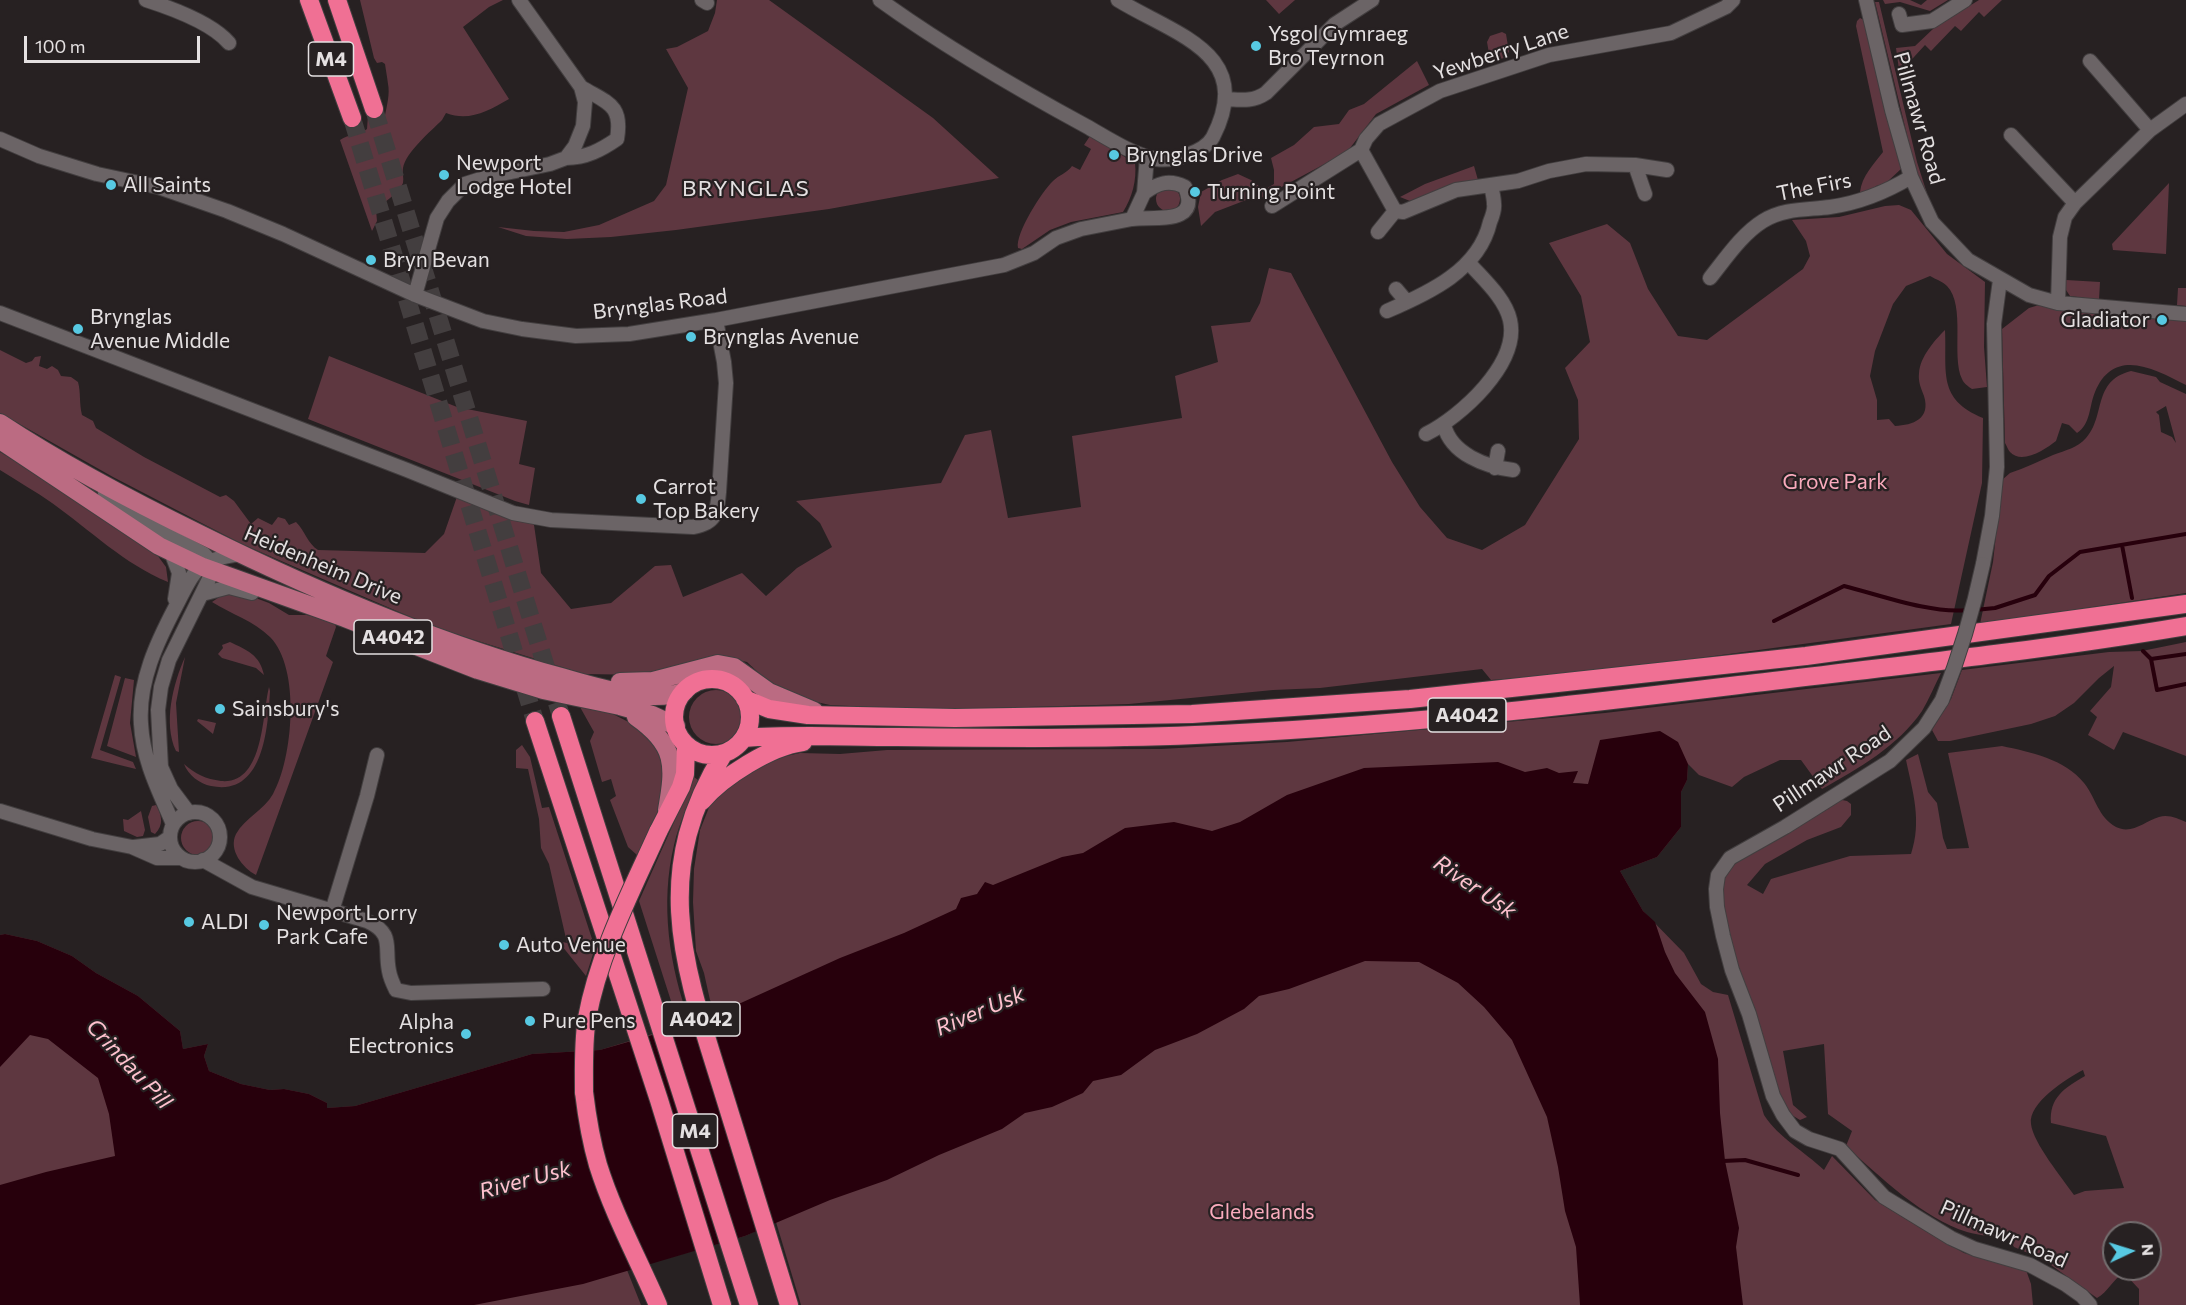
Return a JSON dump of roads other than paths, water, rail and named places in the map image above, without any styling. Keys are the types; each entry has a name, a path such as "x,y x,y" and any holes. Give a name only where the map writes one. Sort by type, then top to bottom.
{"highway":[{"name":"M4","path":"309,0 352,118"},
{"name":"M4","path":"338,0 374,109"},
{"name":"A4042","path":"745,699 769,709 787,713 825,715 955,718 1192,714 1410,699 1806,656 2186,604"},
{"name":"A4042","path":"744,738 792,735 1047,738 1184,736 1367,724 1640,697 1923,663 2186,626"},
{"path":"702,681 722,681 732,685 745,699 750,718 744,738 732,750 724,753 704,754 686,745 675,726 676,707 685,691 702,681"},
{"name":"M4","path":"561,716 750,1305"},
{"name":"M4","path":"535,722 659,1100 722,1305"},
{"name":"A4042","path":"695,810 717,785 773,750 794,743 837,737"},
{"name":"A4042","path":"658,1305 599,1167 590,1133 584,1092 587,1020 600,967 620,917 681,787 685,774 686,745"},
{"name":"A4042","path":"724,753 706,782 686,838 680,879 679,910 687,970 789,1305"}],"main road":[{"name":"Heidenheim Drive","path":"0,423 71,468 147,509 296,580 409,626 470,649 579,682 621,692 658,697 676,695 685,691"},
{"name":"Heidenheim Drive","path":"0,440 149,540 171,552 478,670 543,690 620,706 675,726"},
{"name":"A4042","path":"579,682 653,681 717,664 734,667 757,685 782,699 825,715"},
{"name":"A4042","path":"620,706 654,730 665,744 671,761 672,781 662,824"}],"street":[{"path":"146,0 175,10 224,37 229,43"},
{"path":"519,0 581,87 585,102 583,126 576,144 566,158"},
{"path":"880,0 914,24 1029,94 1111,141 1147,157 1171,159 1210,143 1221,122 1226,99 1221,70 1203,48 1118,0"},
{"path":"1226,99 1258,99 1335,24 1372,0"},
{"name":"Yewberry Lane","path":"1272,206 1361,150 1366,139 1379,124 1440,92 1550,55 1671,33 1726,7 1733,0"},
{"name":"Pillmawr Road","path":"1866,0 1892,110 1911,177 1932,222 1968,260 2000,280 1994,324 1997,467 1992,516 1973,607 1960,651 1942,700 1924,728 1890,761 1730,858 1718,874 1717,907 1732,970 1749,1014 1773,1096 1795,1131 1840,1149 1884,1197 1951,1238 1976,1249 2030,1265 2065,1284 2090,1305"},
{"path":"1899,14 1902,25 1932,21 1965,0"},
{"path":"2090,61 2150,130"},
{"path":"415,295 437,219 448,201 465,184 550,164 566,158 580,158 601,150 617,139 620,121 611,104 581,87"},
{"path":"2058,303 2060,237 2065,217 2075,203 2150,130 2186,104"},
{"path":"2011,135 2075,203"},
{"name":"Brynglas Road","path":"0,139 39,156 97,174 158,187 227,210 415,295 483,321 576,336 629,334 716,320 1004,265 1034,253 1056,238 1081,229 1147,217 1163,220 1180,214 1186,210 1190,199 1185,187 1174,182 1153,186 1144,193"},
{"path":"1361,150 1395,211"},
{"path":"1132,219 1144,193 1147,157"},
{"path":"1378,232 1395,211 1411,209 1456,190 1491,185 1586,164 1635,165 1667,170"},
{"path":"1635,165 1645,194"},
{"name":"The Firs","path":"1710,278 1745,236 1763,221 1791,211 1829,207 1860,200 1878,194 1911,177"},
{"path":"1387,311 1437,286 1469,263 1476,255 1489,230 1495,205 1491,185"},
{"path":"1426,434 1444,425 1471,402 1488,383 1501,363 1509,342 1510,321 1505,308 1494,291 1469,263"},
{"path":"2000,280 2029,295 2058,303 2186,314"},
{"path":"1396,289 1407,302"},
{"path":"0,313 513,513 551,520 693,527 703,525 713,519 717,510 719,492 726,383 716,320"},
{"path":"1444,425 1446,434 1454,444 1479,462 1495,468 1513,470"},
{"path":"1495,468 1498,451"},
{"path":"71,468 160,531 204,554 208,566 201,597 170,660 161,687 158,711 161,767 171,789 189,813"},
{"path":"171,552 177,563 181,589"},
{"path":"181,858 173,849 172,831 146,759 141,723 141,700 150,659 181,589 194,573 221,557 240,554"},
{"path":"201,597 232,587 284,603 324,610"},
{"path":"332,910 367,796 377,754"},
{"path":"0,811 92,839 132,848 157,858 181,858 192,862 203,860 213,853 219,843"},
{"path":"132,848 156,845 172,831 177,819 189,813 202,813 214,821 219,833 219,843 234,876"},
{"path":"203,860 252,887 332,910 380,927 387,939 389,972 396,990 411,993 543,989"}],"water":[{"path":"1660,731 1678,742 1688,764 1687,780 1681,792 1681,827 1657,857 1620,871 1643,911 1655,922 1675,973 1705,1012 1718,1059 1725,1161 1739,1228 1736,1247 1743,1305 1580,1305 1576,1247 1565,1211 1547,1117 1512,1040 1484,1007 1458,983 1419,962 1365,961 1289,989 1259,996 1244,1009 1197,1034 1155,1050 1121,1075 1093,1081 1083,1093 1052,1107 1025,1113 1002,1129 887,1180 830,1200 745,1236 583,1284 474,1305 0,1305 0,1185 115,1156 109,1114 98,1078 48,1039 30,1035 0,1067 0,935 37,941 72,956 96,973 138,996 180,1031 183,1049 208,1044 204,1056 209,1071 241,1084 309,1094 327,1103 327,1108 355,1106 532,1054 600,1050 666,1031 732,1007 956,909 961,898 977,894 985,882 993,885 1062,857 1083,853 1125,828 1174,822 1212,831 1240,822 1287,795 1364,768 1498,762 1525,772 1547,768 1559,773 1578,771 1573,783 1588,784 1600,740"}],"waterway":[{"path":"1975,610 1995,608 2035,595 2049,576 2080,552 2186,534"},
{"path":"2122,545 2132,598"},
{"path":"1774,621 1844,586 1922,607 1967,610"},
{"path":"2143,651 2151,659 2157,690 2186,684"},
{"path":"2151,659 2186,654"},
{"path":"1723,1161 1745,1160 1798,1175"}],"tunnel":[{"path":"374,109 561,716"},
{"path":"352,118 535,721"}],"place":[{"name":"Ysgol Gymraeg Bro Teyrnon","path":"1256,46"},
{"name":"Brynglas Drive","path":"1114,155"},
{"name":"Newport Lodge Hotel","path":"444,175"},
{"name":"All Saints","path":"111,185"},
{"name":"Turning Point","path":"1195,192"},
{"name":"Bryn Bevan","path":"371,260"},
{"name":"Gladiator","path":"2162,320"},
{"name":"Brynglas Avenue Middle","path":"78,329"},
{"name":"Brynglas Avenue","path":"691,337"},
{"name":"Carrot Top Bakery","path":"641,499"},
{"name":"Sainsbury's","path":"220,709"},
{"name":"ALDI","path":"189,922"},
{"name":"Newport Lorry Park Cafe","path":"264,925"},
{"name":"Auto Venue","path":"504,945"},
{"name":"Pure Pens","path":"530,1021"},
{"name":"Alpha Electronics","path":"466,1034"}],"district":[{"name":"BRYNGLAS","path":"746,189"}],"park label":[{"name":"Grove Park","path":"1835,482"},
{"name":"Glebelands","path":"1262,1212"}],"water label":[{"name":"River Usk","path":"1475,887"},
{"name":"River Usk","path":"980,1011"},
{"name":"Crindau Pill","path":"129,1064"},
{"name":"River Usk","path":"525,1180"}]}
